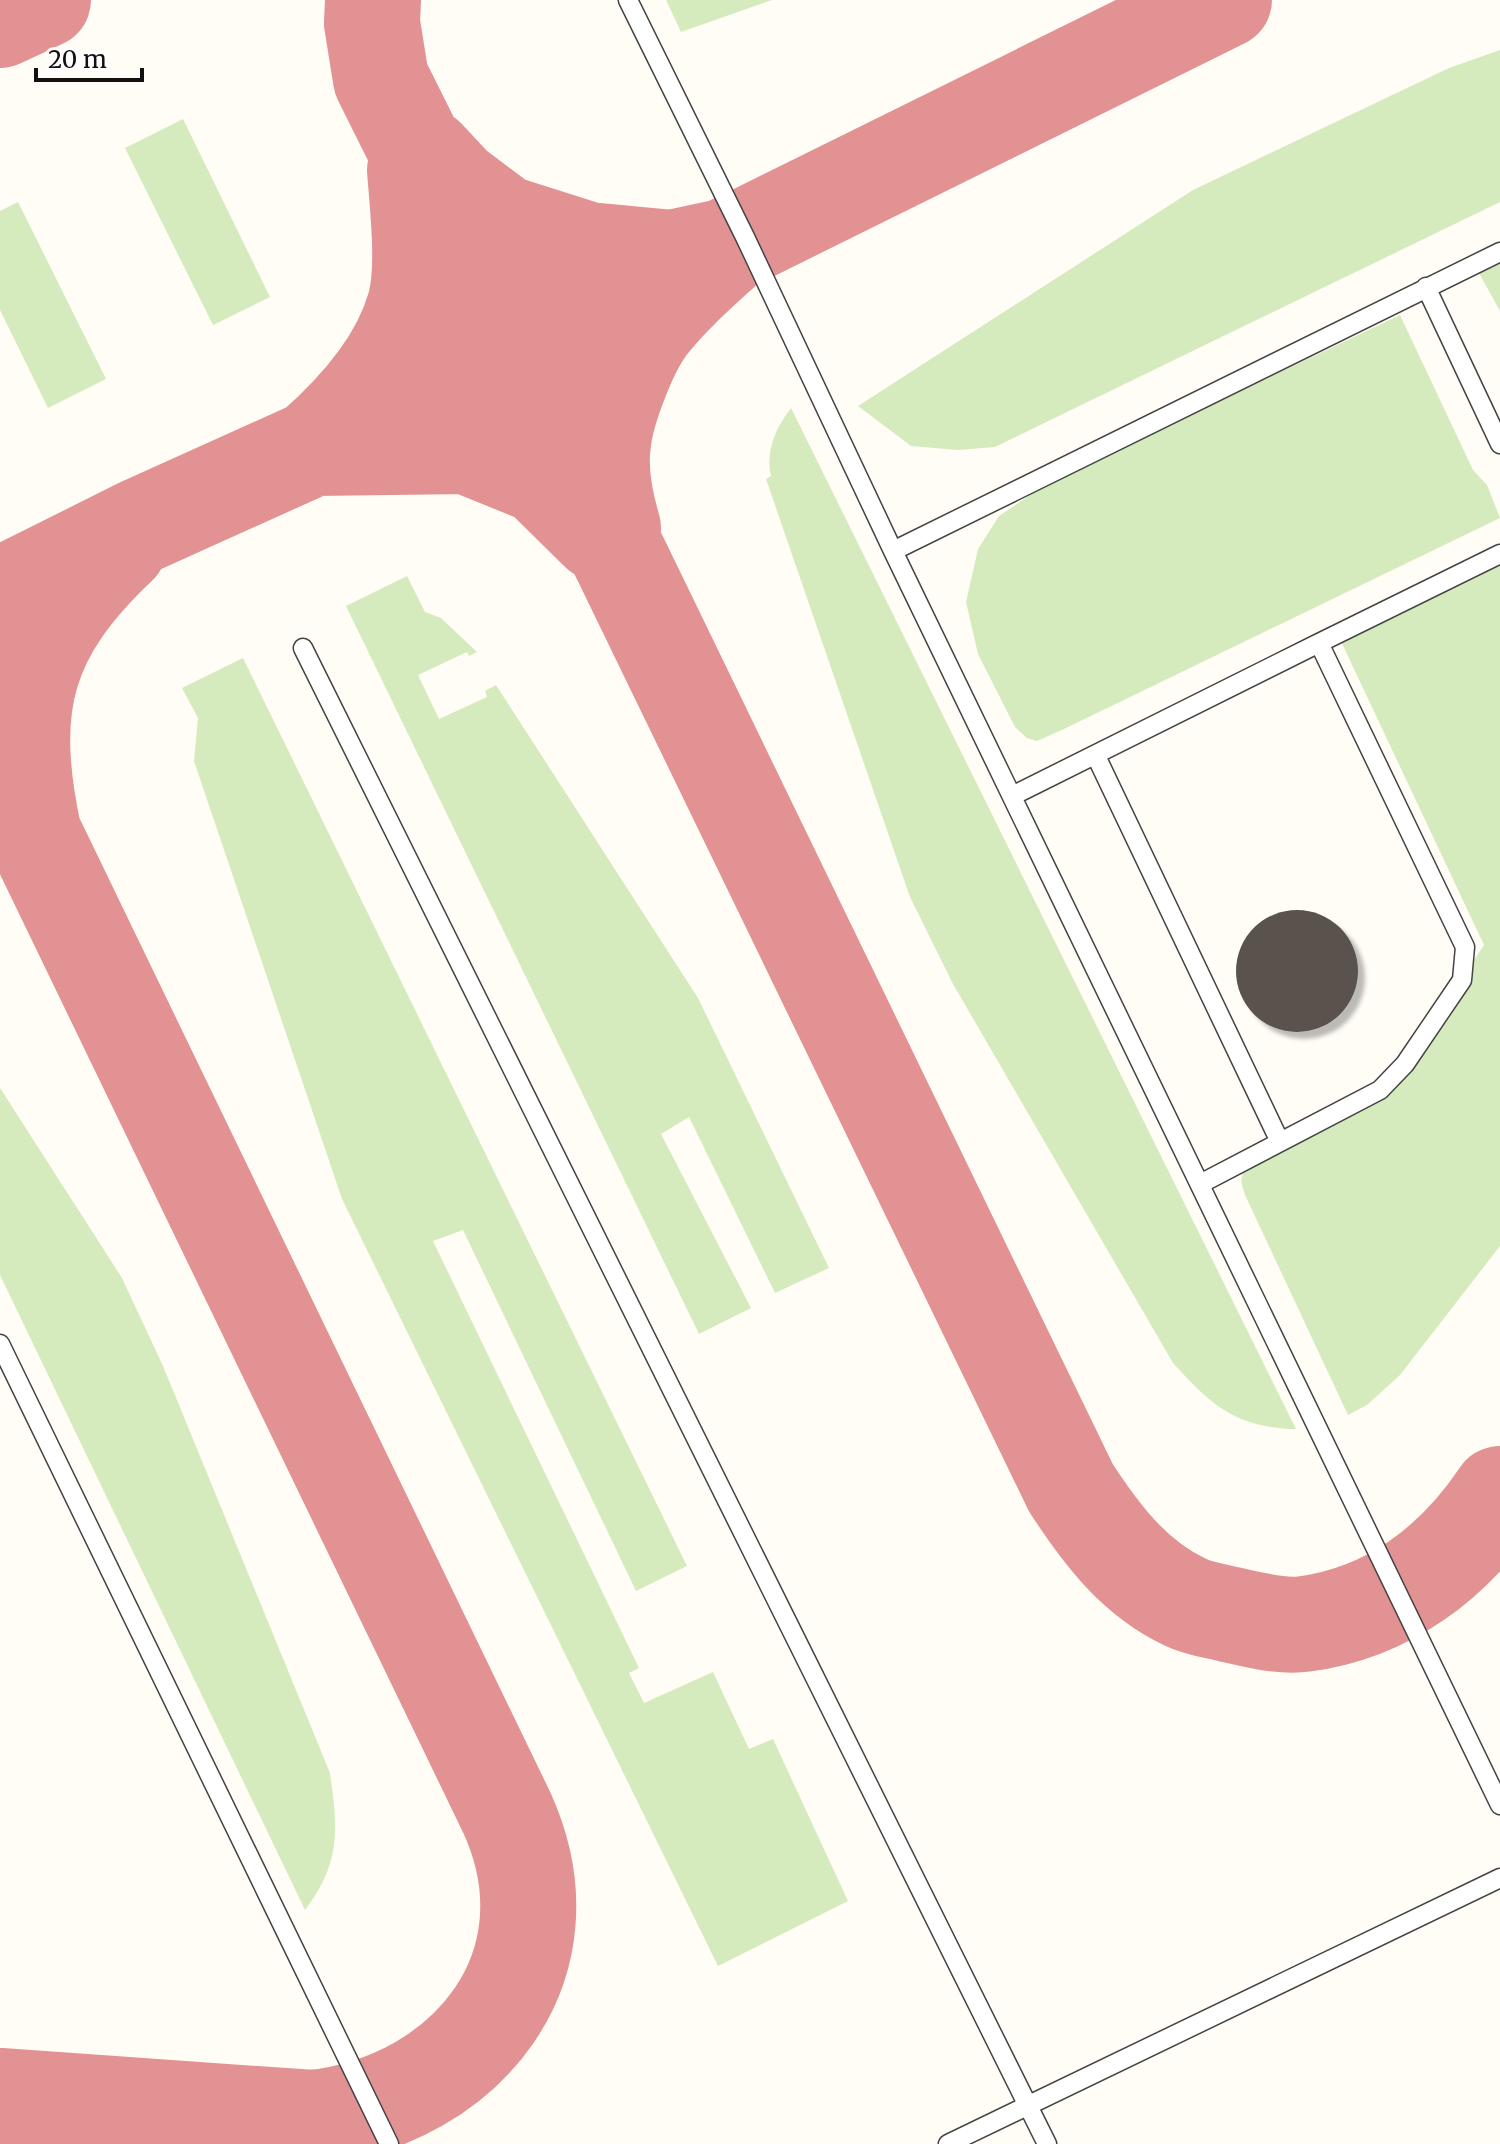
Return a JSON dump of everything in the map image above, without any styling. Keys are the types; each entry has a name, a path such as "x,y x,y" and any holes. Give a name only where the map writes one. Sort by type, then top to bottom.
{"lane":[{"path":"628,0 1500,1805"},
{"path":"893,551 1500,252"},
{"path":"1426,287 1500,444"},
{"path":"1014,795 1500,554"},
{"path":"1200,1184 1380,1090 1405,1064 1462,980 1465,947 1319,643"},
{"path":"303,648 1047,2144"},
{"path":"1096,756 1280,1142"},
{"path":"0,1344 389,2144"},
{"path":"0,1388 22,1389"},
{"path":"948,2144 1500,1878"}],"green space":[{"path":"666,0 772,0 681,32"},
{"path":"1500,50 1500,202 995,447 958,450 911,446 858,406 1193,190 1449,68"},
{"path":"183,119 270,297 213,325 125,148"},
{"path":"18,202 106,379 48,408 0,310 0,211"},
{"path":"1500,264 1500,311 1479,273"},
{"path":"1400,315 1473,470 1487,485 1500,518 1064,729 1037,741 1027,738 1015,727 978,654 966,602 978,549 999,516 1048,483"},
{"path":"791,408 1296,1429 1257,1424 1226,1411 1200,1391 1173,1363 953,984 910,897 766,479 771,476 769,458 773,440"},
{"path":"1500,556 1500,1246 1400,1375 1367,1405 1348,1415 1241,1181 1244,1168 1389,1090 1484,945 1338,635"},
{"path":"407,576 425,612 441,618 477,652 469,656 467,652 418,675 439,719 487,697 485,691 496,685 698,998 829,1268 775,1293 689,1117 661,1134 751,1308 699,1334 346,606"},
{"path":"243,658 687,1566 636,1591 463,1230 433,1241 639,1668 629,1673 644,1703 713,1672 749,1749 773,1739 848,1901 718,1966 342,1199 194,761 198,718 182,688"},
{"path":"0,1088 122,1278 163,1366 330,1773 335,1811 334,1845 325,1877 305,1910 0,1275"}],"building":[{"path":"1297,910 1320,915 1340,928 1353,948 1358,971 1353,994 1340,1014 1320,1027 1297,1032 1274,1027 1254,1014 1241,994 1236,971 1241,948 1254,928 1274,915"}],"taxiway":[{"path":"0,20 43,0"},
{"path":"373,0 372,23 381,79 622,562 1071,1488 1094,1522 1134,1568 1185,1602 1258,1621 1295,1625 1364,1609 1416,1581 1462,1542 1500,1494"},
{"path":"0,596 140,526 313,448 512,346 745,237 1224,0"},
{"path":"427,157 455,187 503,223 588,250 672,258 728,246 650,324 620,381 605,430 602,454 604,486 613,528"},
{"path":"415,170 420,274 408,326 374,384 345,418 313,448 467,446 541,476 599,533"},
{"path":"33,831 22,746 24,709 31,675 44,642 62,610 119,546"},
{"path":"0,764 507,1813 525,1869 528,1922 517,1972 494,2016 461,2054 418,2084 369,2106 313,2118 0,2096"}]}
